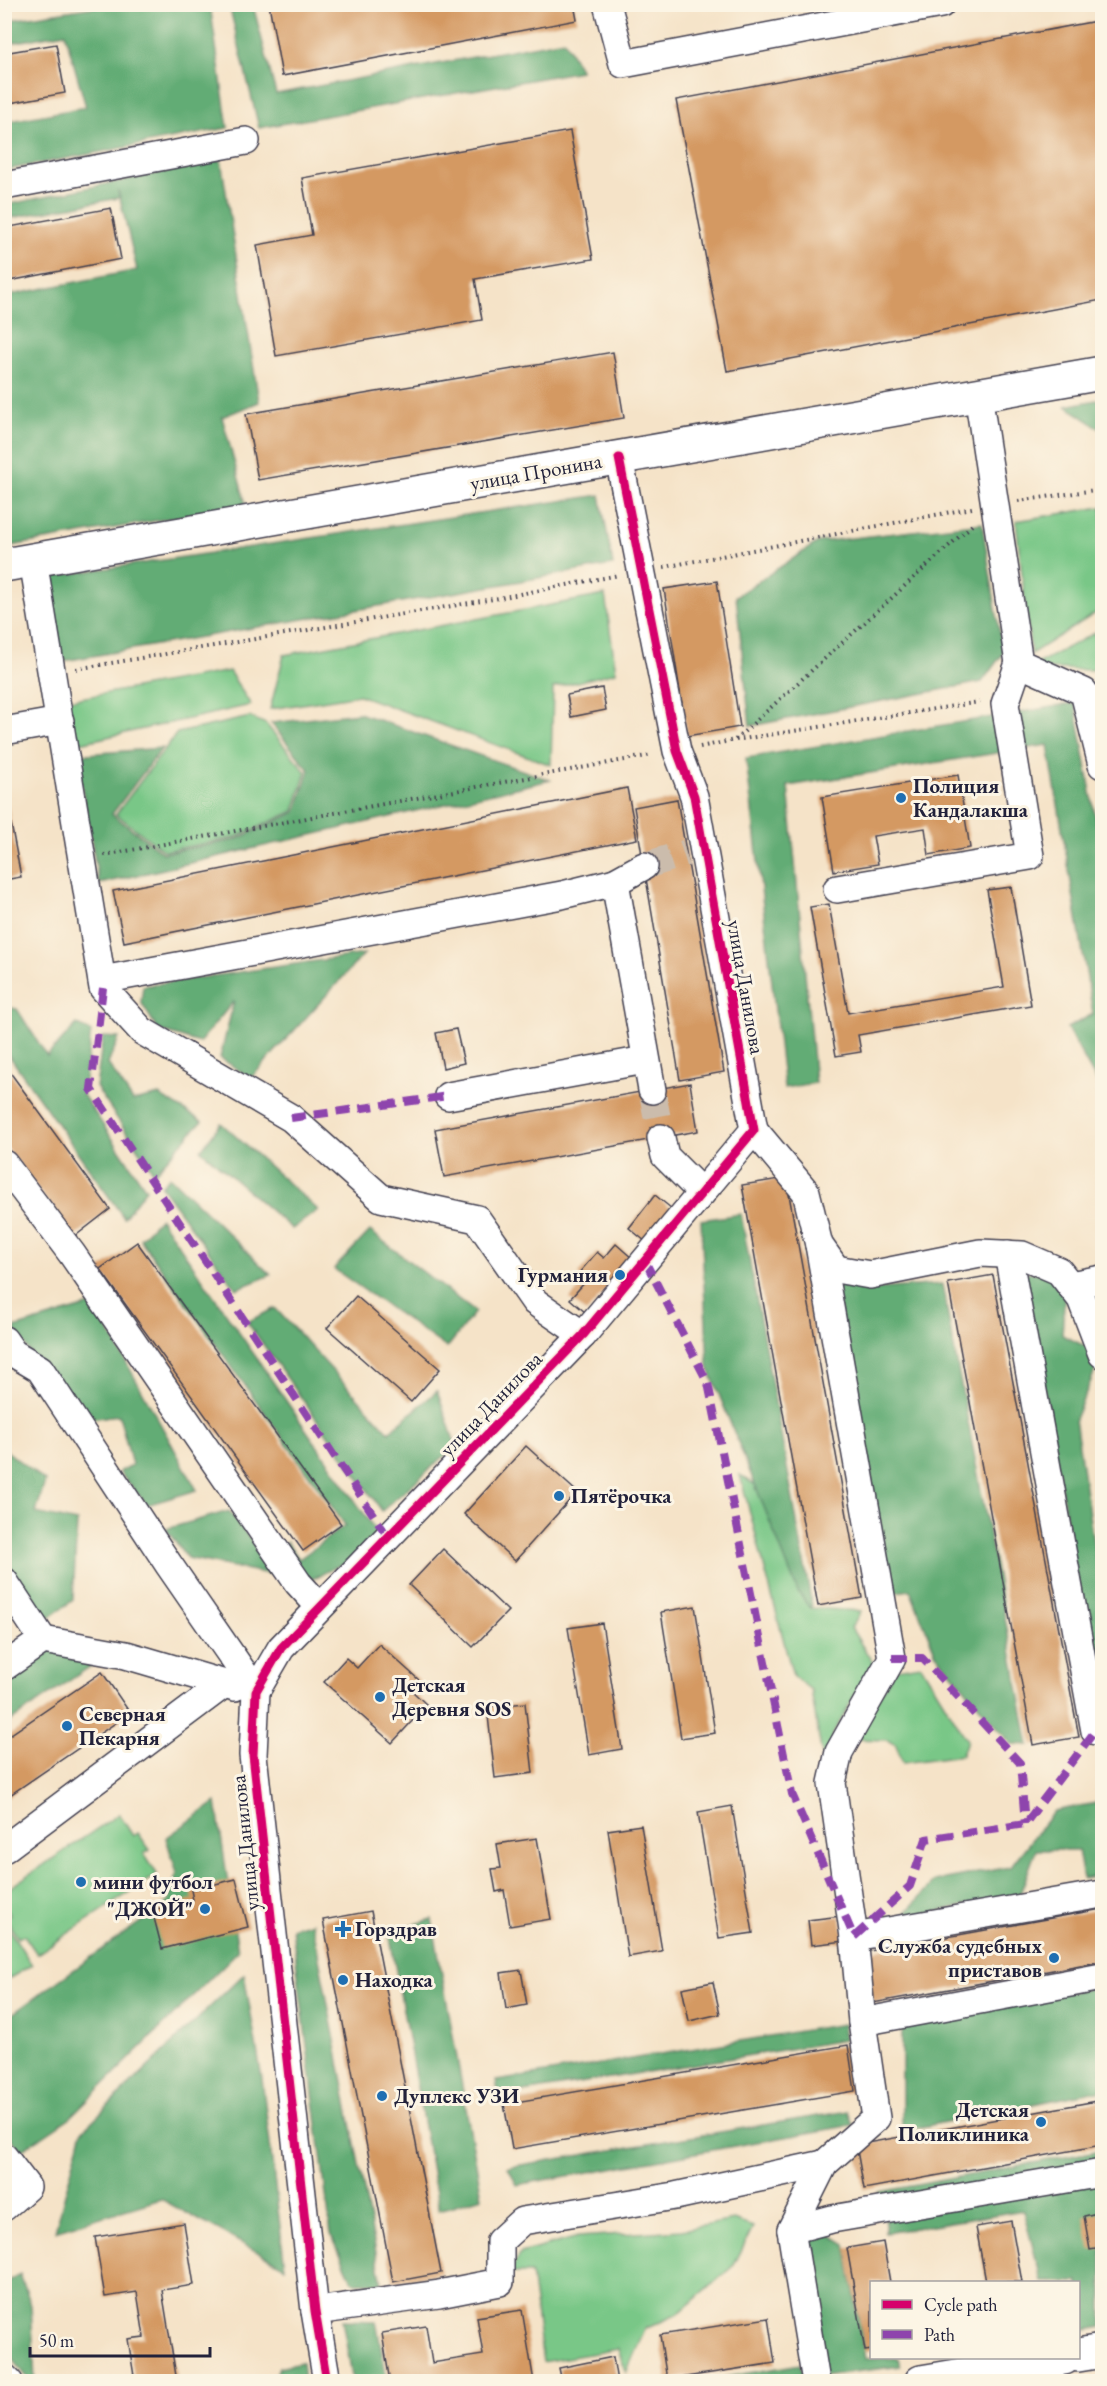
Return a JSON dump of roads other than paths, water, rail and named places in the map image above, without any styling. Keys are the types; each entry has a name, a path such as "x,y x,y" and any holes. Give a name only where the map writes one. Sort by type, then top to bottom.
{"main road":[{"name":"улица Пронина","path":"19,563 1102,373"},
{"path":"1080,2355 1102,2351"},
{"path":"921,2382 1058,2359"}],"street":[{"path":"607,4 623,64 941,4"},
{"path":"4,186 246,141"},
{"path":"837,889 1030,856 1005,704 1018,663 978,394"},
{"name":"улица Данилова","path":"327,2382 315,2311 253,1755 256,1691 281,1648 582,1335 754,1130 695,850 694,796 677,751 619,458"},
{"path":"19,563 52,673 104,987 142,1031 291,1118 381,1198 477,1219 535,1302 582,1335"},
{"path":"1018,663 1084,692 1102,765"},
{"path":"4,731 60,721"},
{"path":"102,980 562,895 615,882 644,866"},
{"path":"615,882 652,1090"},
{"path":"448,1096 645,1060"},
{"path":"754,1130 806,1192 819,1245 892,1658 839,1752 832,1783 876,2118 824,2164 791,2230 816,2382"},
{"path":"662,1138 665,1156 702,1193"},
{"path":"4,1164 72,1254 298,1583 320,1607"},
{"path":"819,1245 836,1269 870,1275 980,1253 1022,1255 1059,1271 1081,1299 1102,1354"},
{"path":"1008,1254 1095,1731"},
{"path":"1070,1285 1102,1279"},
{"path":"7,1349 40,1369 169,1565 256,1691"},
{"path":"4,1581 44,1641"},
{"path":"4,1667 44,1641 126,1655 223,1685 256,1691"},
{"path":"4,1849 223,1685"},
{"path":"854,1937 1102,1894"},
{"path":"862,2022 1102,1977"},
{"path":"4,2157 27,2187 4,2207"},
{"path":"315,2311 439,2294 500,2282 500,2241 522,2221 675,2196 824,2164"},
{"path":"791,2230 832,2219 1102,2173"},
{"path":"4,2377 9,2382"}],"tunnel":[{"path":"644,866 686,853"},
{"path":"652,1090 661,1138"}],"place":[{"name":"Полиция Кандалакша","path":"901,798"},
{"name":"Гурмания","path":"620,1275"},
{"name":"Пятёрочка","path":"559,1496"},
{"name":"Детская Деревня SOS","path":"380,1697"},
{"name":"Северная Пекарня","path":"67,1726"},
{"name":"мини футбол","path":"81,1882"},
{"name":"\"ДЖОЙ\"","path":"205,1909"},
{"name":"Горздрав","path":"343,1929"},
{"name":"Служба судебных приставов","path":"1054,1958"},
{"name":"Находка","path":"343,1980"},
{"name":"Дуплекс УЗИ","path":"382,2096"},
{"name":"Детская Поликлиника","path":"1041,2122"}]}
